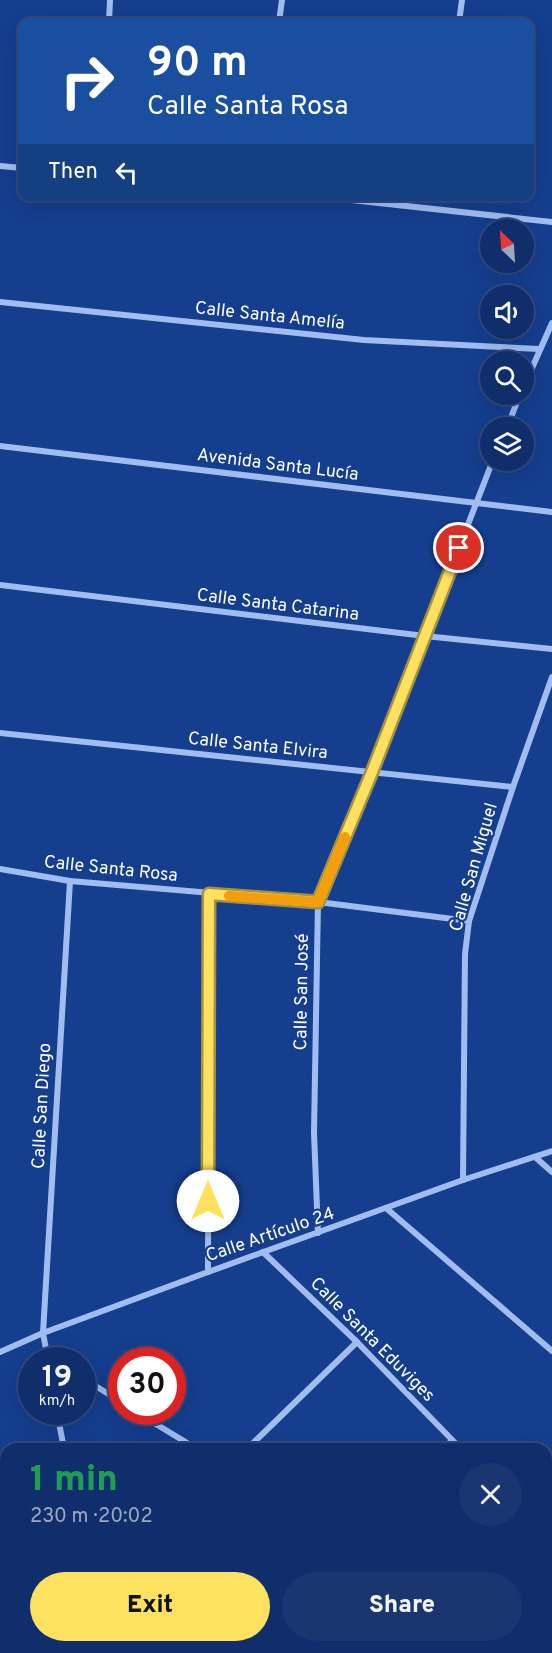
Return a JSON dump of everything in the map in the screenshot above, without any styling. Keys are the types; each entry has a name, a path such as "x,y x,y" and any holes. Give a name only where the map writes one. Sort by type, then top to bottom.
{"street":[{"path":"109,18 110,0"},
{"path":"280,18 282,0"},
{"path":"460,18 462,0"},
{"path":"0,166 18,168"},
{"path":"361,201 552,222"},
{"name":"Calle Santa Amelía","path":"0,303 364,340 538,349"},
{"path":"534,360 552,323"},
{"name":"Avenida Santa Lucía","path":"0,446 552,512"},
{"name":"Calle San José","path":"318,1233 314,1133 318,902 372,772 489,471"},
{"name":"Calle Santa Catarina","path":"0,585 552,649"},
{"name":"Calle San Miguel","path":"463,1180 465,954 469,921 552,677"},
{"name":"Calle Santa Elvira","path":"0,733 513,787"},
{"name":"Calle Santa Rosa","path":"0,869 70,881 318,902 469,921"},
{"name":"Calle San Diego","path":"47,1347 43,1333 70,881"},
{"path":"208,1272 209,894"},
{"name":"Calle Artículo 24","path":"0,1352 43,1333 262,1252 463,1180 552,1151"},
{"path":"535,1157 552,1172"},
{"path":"386,1208 552,1351"},
{"name":"Calle Santa Eduviges","path":"262,1252 357,1342 455,1443"},
{"path":"253,1443 357,1342"},
{"path":"59,1425 63,1443"},
{"path":"157,1425 187,1443"},
{"path":"449,1443 452,1440"}],"slow traffic":[{"path":"229,896 318,902 345,837"}],"route":[{"path":"208,1201 209,894 318,902 372,772 459,548"}]}
